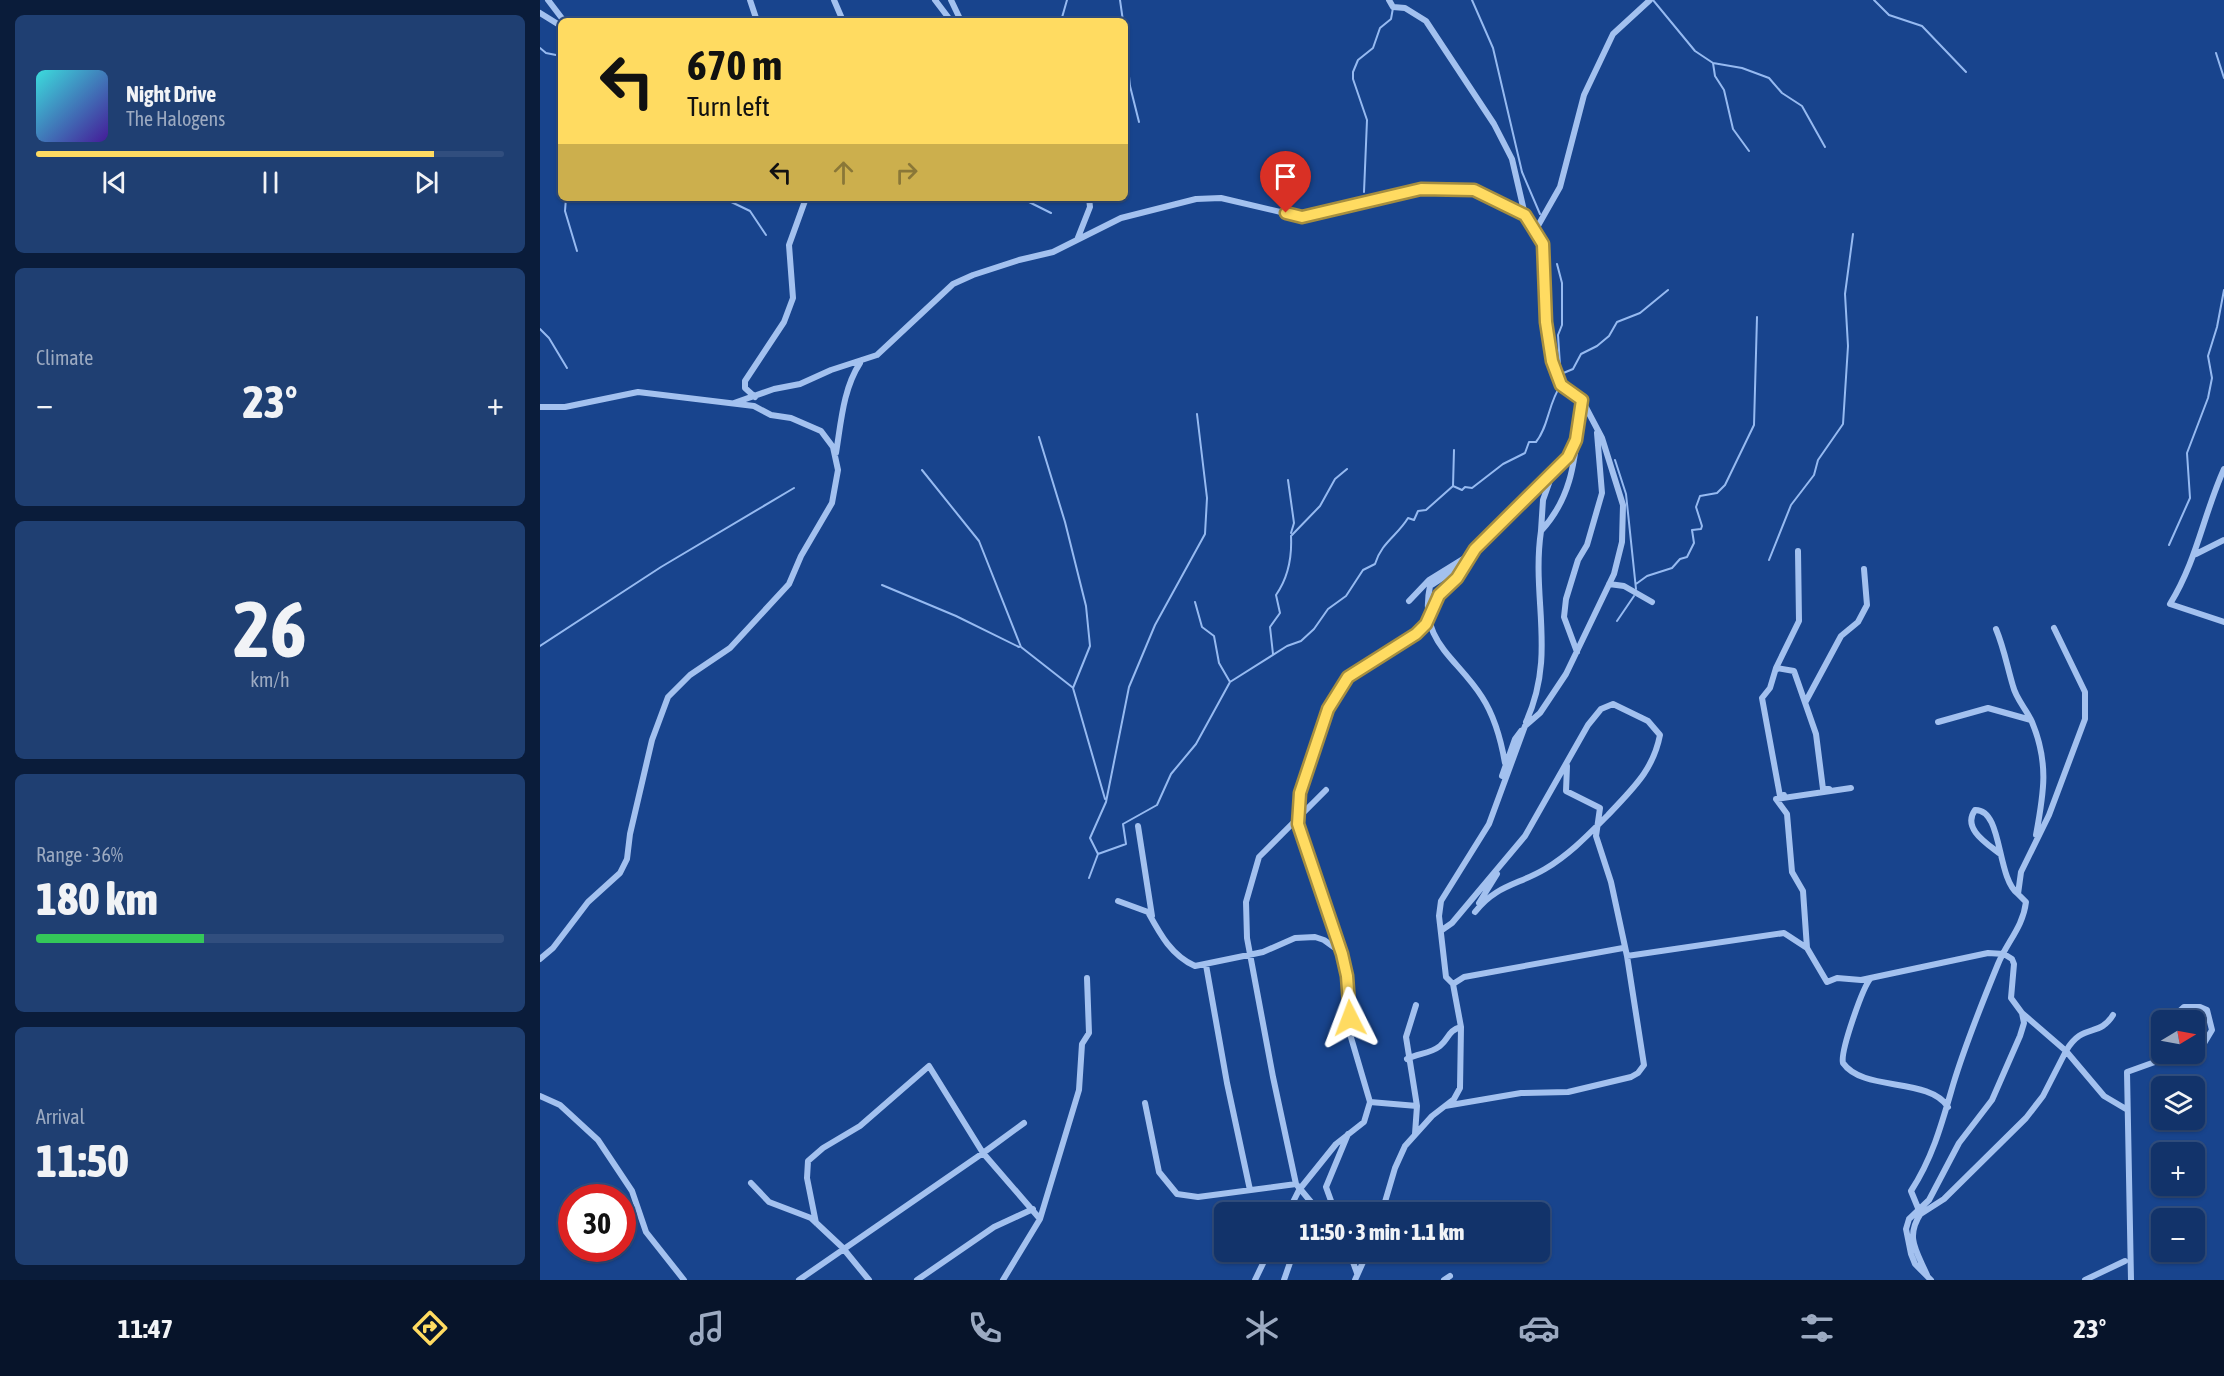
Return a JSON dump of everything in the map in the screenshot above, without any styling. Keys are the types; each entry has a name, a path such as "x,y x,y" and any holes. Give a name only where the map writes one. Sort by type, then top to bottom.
{"street":[{"path":"548,0 562,18"},
{"path":"750,0 756,18"},
{"path":"834,0 842,18"},
{"path":"935,0 949,18"},
{"path":"951,0 960,18"},
{"path":"1389,0 1393,7 1405,8 1426,21 1494,124 1512,159 1525,215 1543,244 1546,322 1552,361 1561,385 1582,400 1597,426 1623,505 1622,542 1609,584 1566,674 1540,713 1525,726 1515,739 1505,764 1489,824"},
{"path":"1535,231 1560,188 1584,95 1613,34 1650,0"},
{"path":"540,13 558,24"},
{"path":"836,458 842,411 853,374 860,362 877,355 953,284 1001,266 1053,252 1121,218 1196,199 1221,198 1302,217 1421,189 1474,190 1525,215"},
{"path":"755,397 746,388 745,381 784,322 793,298 789,245 805,201"},
{"path":"1076,240 1090,207 1089,201"},
{"path":"734,403 774,389 800,384 831,370 877,355"},
{"path":"540,407 565,406 638,392 754,406 771,415 791,418 821,431 833,447 838,470 832,503 801,556 789,584 730,648 690,675 668,697 652,741 630,834 629,853 620,873 588,902 553,948 540,959"},
{"path":"1541,531 1554,517 1566,497 1582,400"},
{"path":"1576,652 1564,617 1566,598 1578,560 1587,545 1602,493 1597,426"},
{"path":"1505,764 1491,714 1482,696 1445,654 1429,625 1430,586 1456,569 1554,472 1568,457 1576,440"},
{"path":"2224,469 2207,510 2196,554 2186,578 2170,604 2224,622"},
{"path":"1385,1202 1398,1160 1415,1135 1456,1095 1462,1081 1461,1027 1453,984 1446,977 1439,916 1441,902 1489,824 1536,700 1543,663 1542,608 1537,559 1543,500 1554,472"},
{"path":"2196,554 2224,540"},
{"path":"1292,1202 1298,1187 1349,1132 1366,1119 1370,1102 1350,1034 1347,976 1342,953 1299,819 1299,798 1306,771 1328,709 1348,677 1416,634 1428,619 1439,595 1457,578 1475,549"},
{"path":"1798,551 1799,621 1776,668 1770,688 1762,698 1780,796 1823,789 1851,788 1776,799 1787,814 1792,872 1803,891 1807,948"},
{"path":"1409,601 1429,580 1466,558"},
{"path":"1806,701 1841,636 1851,630 1867,605 1864,569"},
{"path":"1609,584 1624,586 1652,602"},
{"path":"2018,894 2019,877 2052,808 2085,719 2085,693 2054,628"},
{"path":"1996,629 2006,654 2013,687 2031,720 2042,750 2045,768 2035,841"},
{"path":"1776,668 1794,671 1806,701 1816,734 1823,789"},
{"path":"1442,930 1452,923 1501,864 1525,836 1568,765 1588,724 1601,708 1613,704 1648,721 1660,735 1657,749 1642,776 1622,803 1588,838 1559,860 1534,875 1495,892 1475,912 1501,864"},
{"path":"1938,722 1988,708 2031,720"},
{"path":"1444,1106 1521,1093 1569,1092 1638,1073 1644,1065 1627,956 1623,948 1611,882 1596,836 1600,808 1566,790 1568,765"},
{"path":"1311,1202 1298,1187 1250,955 1246,902 1260,857 1326,790"},
{"path":"1919,1212 1911,1191 1933,1152 1956,1078 2004,954 2024,916 2026,902 2012,886 1999,853 1995,823 1982,810 1975,810 1971,817 1974,831 1999,853"},
{"path":"1138,826 1153,922"},
{"path":"1118,901 1131,907 1144,909 1176,954 1195,966 1272,949 1286,940 1315,937 1324,940 1342,953"},
{"path":"1627,956 1784,933 1807,948 1827,982 1838,978 1854,980 1872,978 1988,953 2004,954 2011,958"},
{"path":"2014,937 2010,952 2014,964 2011,998 2022,1013 2066,1051 2104,1096 2126,1109"},
{"path":"1453,984 1464,977 1623,948"},
{"path":"1206,965 1227,1083 1250,1190"},
{"path":"1003,1280 1040,1219 1079,1090 1082,1044 1089,1033 1087,978"},
{"path":"1872,978 1864,987 1842,1052 1843,1063 1851,1071 1872,1079 1936,1095 1948,1107"},
{"path":"1415,1135 1417,1107 1407,1059 1406,1030 1416,1005"},
{"path":"2181,1010 2184,1007 2200,1007 2207,1010 2212,1030 2205,1042"},
{"path":"1919,1212 1929,1200 1959,1143 1997,1091 2020,1036 2024,1023 2022,1013"},
{"path":"1929,1278 1915,1264 1907,1240 1909,1219 1944,1199 2026,1118 2043,1096 2066,1051 2078,1035 2103,1027 2113,1014"},
{"path":"1407,1059 1433,1050 1443,1043 1451,1031 1461,1027"},
{"path":"2132,1280 2126,1109 2127,1072 2151,1062"},
{"path":"816,1223 807,1178 808,1161 823,1148 860,1126 929,1066 983,1153 1040,1219"},
{"path":"540,1096 560,1105 598,1140 632,1191 646,1232 684,1280"},
{"path":"1370,1102 1417,1107"},
{"path":"1145,1103 1159,1172 1177,1194 1198,1197 1298,1187"},
{"path":"799,1280 1024,1123"},
{"path":"1331,1202 1326,1187 1349,1132"},
{"path":"751,1183 769,1202 811,1218 843,1248 869,1280"},
{"path":"917,1280 994,1227 1033,1209"},
{"path":"2085,1280 2125,1261"},
{"path":"1255,1280 1264,1262"},
{"path":"1284,1280 1290,1262"},
{"path":"1352,1262 1356,1277"},
{"path":"1356,1277 1363,1262"}],"waterway":[{"path":"1062,18 1067,0"},
{"path":"1120,0 1123,18"},
{"path":"1472,0 1493,48 1522,172 1540,214"},
{"path":"1653,0 1695,51 1713,63 1742,68 1769,78 1782,93 1802,106 1825,147"},
{"path":"1874,0 1889,15 1922,26 1966,72"},
{"path":"1364,192 1367,120 1353,79 1353,72 1358,60 1373,48 1380,28 1391,19 1393,8"},
{"path":"540,48 546,53 558,55"},
{"path":"2216,53 2224,78"},
{"path":"1713,63 1715,76 1724,90 1733,129 1749,151"},
{"path":"1128,66 1130,86 1139,122"},
{"path":"566,201 565,211 577,251"},
{"path":"729,201 750,211 766,235"},
{"path":"1027,201 1051,213"},
{"path":"1769,560 1791,505 1814,475 1818,460 1843,424 1848,346 1845,294 1853,234"},
{"path":"1557,264 1562,283 1562,325 1558,335 1561,380"},
{"path":"1561,374 1573,369 1581,354 1597,346 1609,336 1617,322 1640,313 1668,290"},
{"path":"2169,545 2190,498 2187,453 2208,398 2212,378 2208,356 2217,327 2224,290"},
{"path":"1636,584 1647,576 1672,568 1680,559 1687,557 1694,543 1692,530 1701,529 1702,526 1696,507 1700,496 1717,493 1725,485 1754,425 1757,317"},
{"path":"540,329 549,338 567,368"},
{"path":"1453,486 1462,490 1465,487 1472,488 1503,464 1525,453 1529,442 1536,442 1540,436 1553,399 1561,385"},
{"path":"1089,878 1098,854 1090,838 1106,802 1129,687 1155,625 1205,534 1207,498 1197,414"},
{"path":"1039,437 1065,522 1086,606 1090,646 1073,688 1105,799"},
{"path":"1230,682 1287,646 1301,641 1314,629 1328,609 1346,596 1363,570 1375,564 1381,550 1408,518 1414,520 1418,511 1426,510 1453,486 1454,450"},
{"path":"1615,460 1626,494 1636,589"},
{"path":"1273,654 1270,627 1280,613 1276,595 1284,581 1288,567 1291,536 1320,506 1335,479 1347,469"},
{"path":"922,470 979,541 1021,647 1072,687"},
{"path":"1288,480 1294,523 1291,533"},
{"path":"540,646 661,567 794,488"},
{"path":"882,585 956,616 1019,647"},
{"path":"1617,621 1634,596"},
{"path":"1098,854 1126,844 1123,824 1157,805 1171,774 1196,744 1230,682 1219,663 1214,636 1202,627 1195,602"}],"route":[{"path":"1286,213 1302,217 1421,189 1474,190 1525,215 1543,244 1546,322 1552,361 1561,385 1582,400 1576,440 1568,457 1475,549 1457,578 1439,595 1426,624 1416,634 1362,666 1348,677 1328,709 1320,730 1299,798 1298,824 1342,954 1347,976 1350,1018"}]}
